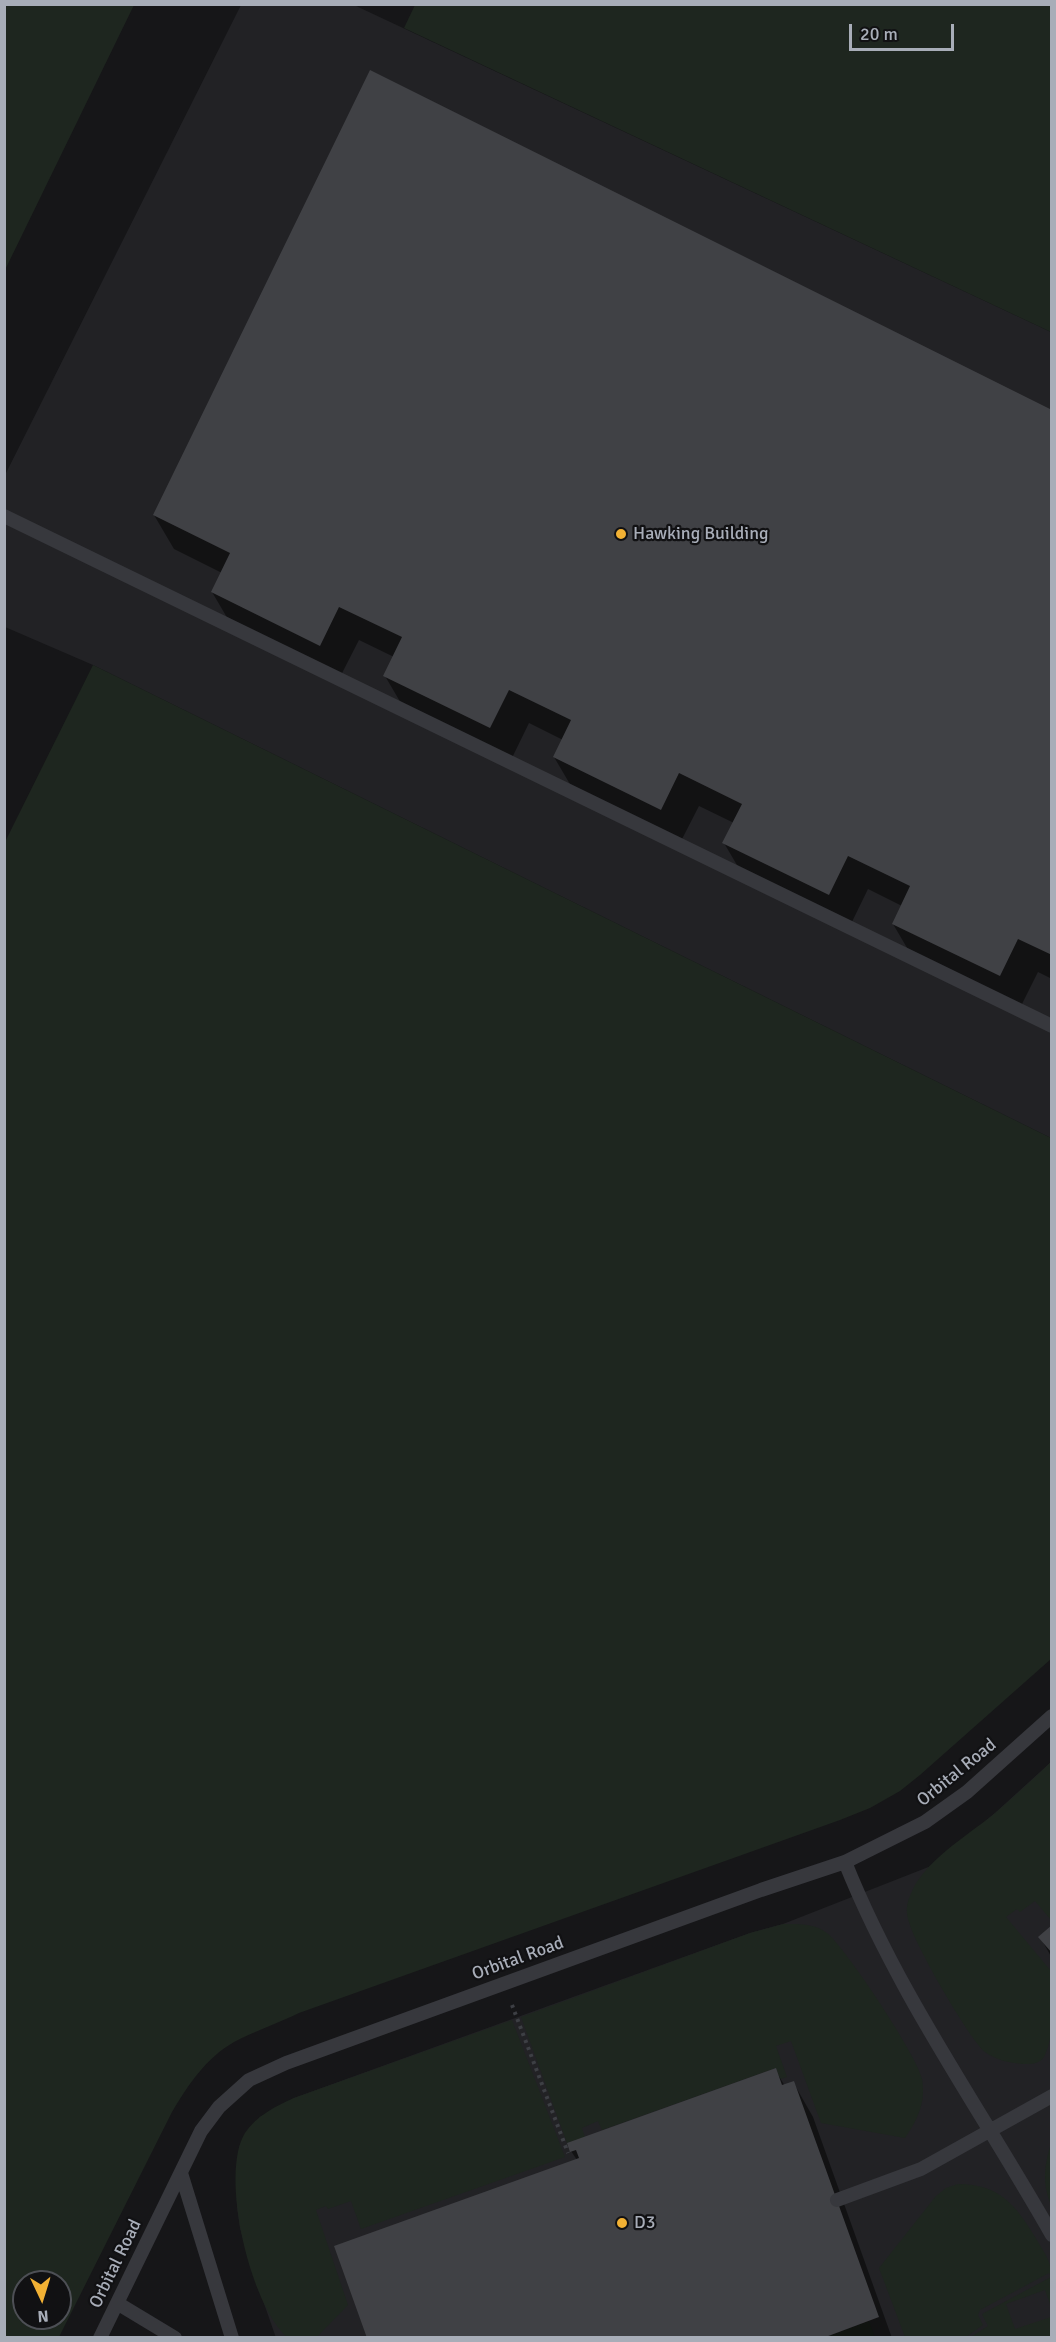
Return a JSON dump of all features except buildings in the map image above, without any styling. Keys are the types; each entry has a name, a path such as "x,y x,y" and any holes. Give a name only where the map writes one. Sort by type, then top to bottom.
{"lane":[{"path":"4,516 1052,1026"},
{"name":"Orbital Road","path":"100,2337 201,2132 219,2107 249,2080 286,2063 761,1890 845,1862 925,1822 967,1792 1052,1716"},
{"path":"845,1862 885,1952 1052,2235"},
{"path":"837,2200 921,2169 1052,2096"},
{"path":"181,2173 232,2337"},
{"path":"117,2303 175,2337"}],"path":[{"path":"503,1984 568,2153"}],"shaded area":[{"path":"4,5 134,5 5,270"},
{"name":"Hawking Building","path":"241,5 354,5 1051,332 1051,1138 93,665 5,627 4,477"},
{"path":"415,5 1051,5 1051,332 404,28"},
{"path":"93,665 1051,1138 1051,1659 920,1775 900,1791 870,1808 299,2013 224,2048 198,2073 172,2112 72,2311 72,2270 12,2270 12,2330 63,2330 59,2337 5,2337 5,842"},
{"path":"1051,1762 1051,2337 276,2338 248,2257 237,2207 236,2182 239,2147 245,2134 260,2117 294,2098 750,1933 783,1924 931,1866 995,1813"},
{"path":"1051,1762 1051,1920 1035,1901 1020,1912 1017,1909 1006,1917 1051,1971 1052,2027 1044,2057 1035,2063 1018,2064 989,2055 977,2044 943,1990 921,1949 909,1922 907,1906 916,1884 935,1861 994,1814"},
{"path":"783,1924 812,1926 827,1933 836,1942 864,1980 908,2049 922,2079 923,2095 917,2117 905,2138 821,2123 791,2041 776,2046 787,2077 780,2079 776,2068 602,2130 598,2121 582,2128 585,2137 567,2143 521,2017 750,1933"},
{"path":"512,2020 565,2157 361,2229 351,2201 328,2209 326,2206 316,2210 348,2305 317,2337 287,2337 274,2321 262,2298 251,2270 243,2239 237,2208 236,2178 238,2153 245,2133 273,2108 294,2098"},
{"path":"1051,2144 1051,2205 1046,2190 1045,2174"},
{"path":"958,2184 985,2188 1005,2198 1021,2215 1046,2256 1051,2276 1049,2273 980,2310 978,2315 983,2325 966,2337 905,2337 879,2268 936,2196 946,2188"},
{"path":"1051,2277 1051,2307 1045,2290 1006,2304 1015,2329 1051,2317 1049,2337 971,2337 988,2326 982,2314"},
{"path":"869,2321 875,2337 823,2338"}],"place":[{"name":"Hawking Building","path":"621,534"},
{"name":"D3","path":"622,2223"}]}
